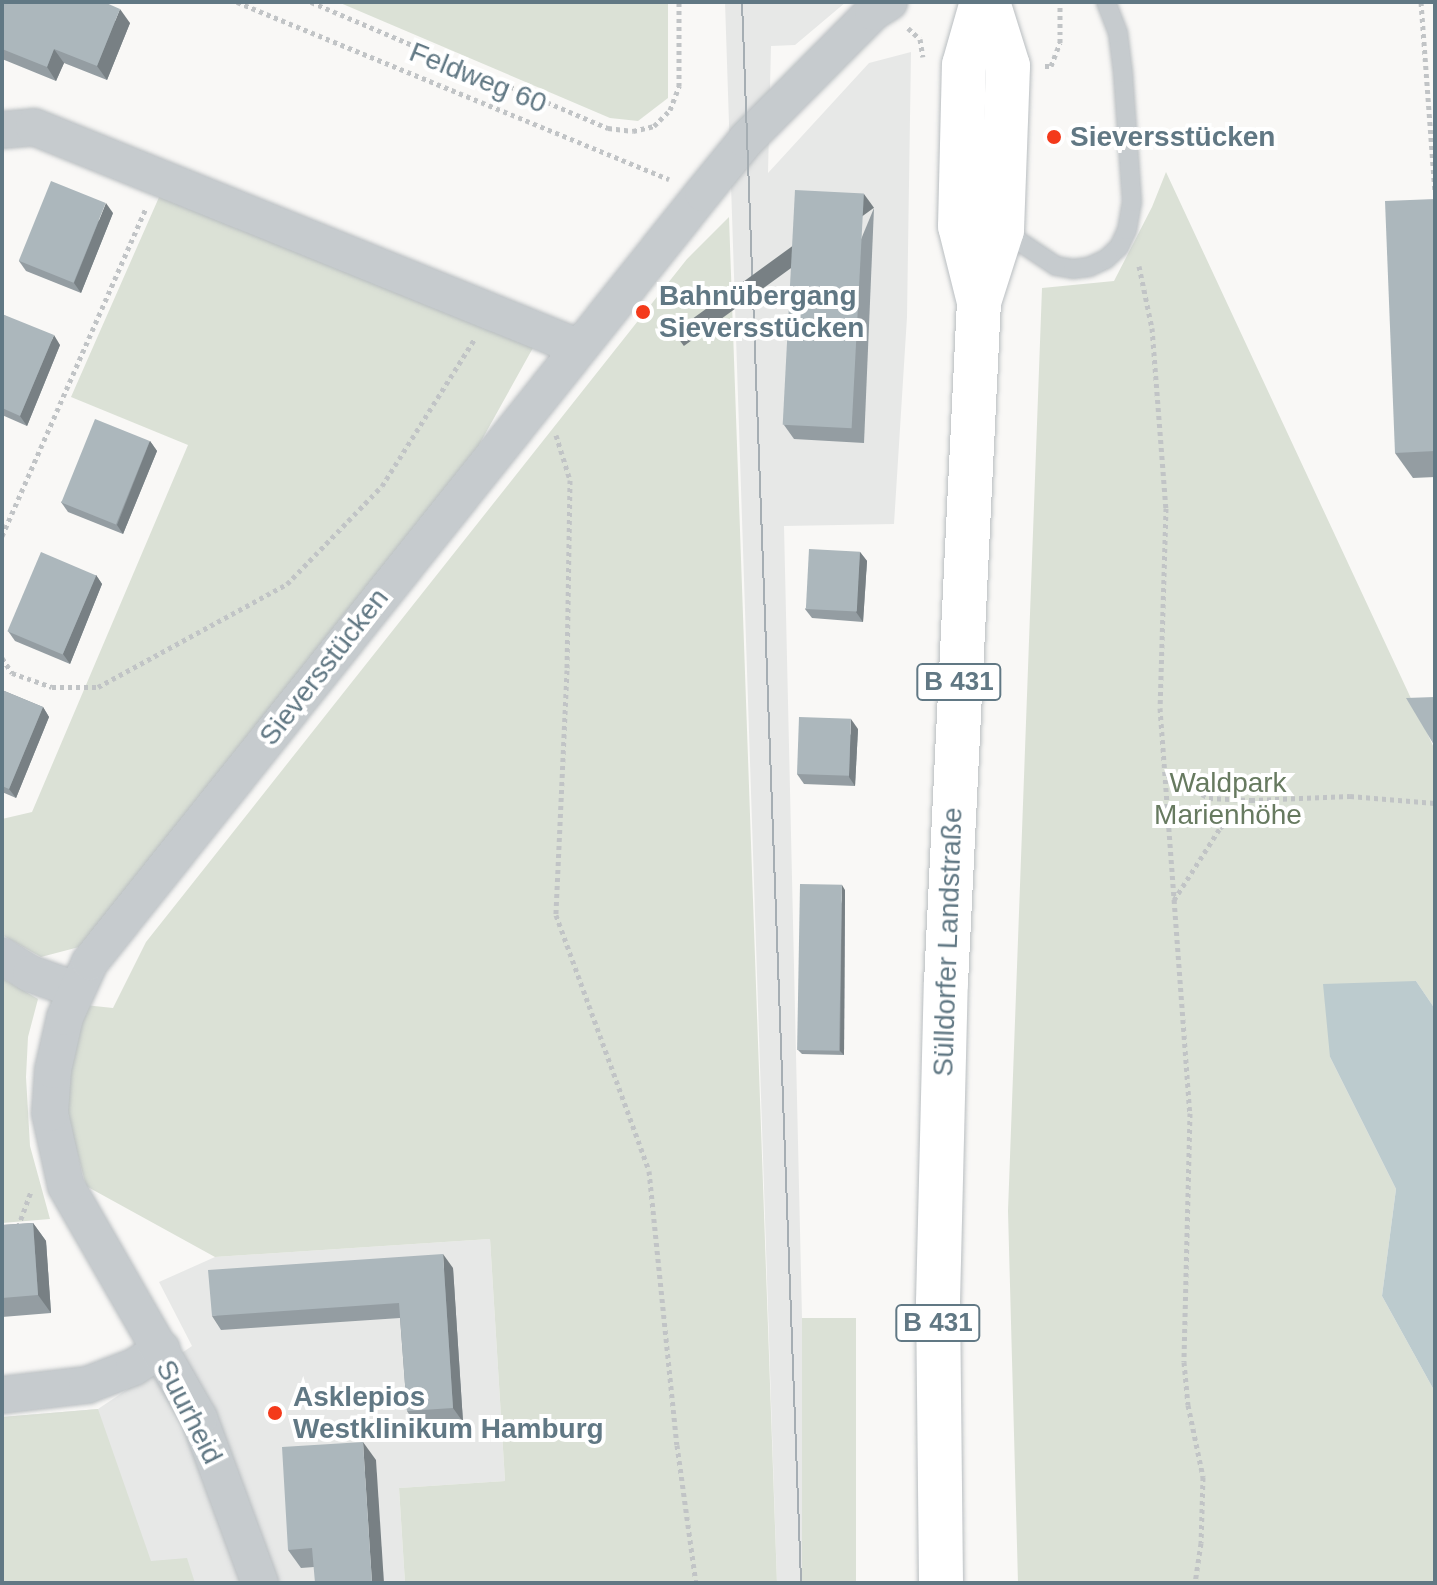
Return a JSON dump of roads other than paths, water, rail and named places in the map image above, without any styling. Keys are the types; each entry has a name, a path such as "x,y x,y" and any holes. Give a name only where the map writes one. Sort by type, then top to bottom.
{"main road":[{"name":"Sülldorfer Landstraße","path":"941,1583 940,1141 979,302 1002,230 1008,66 985,2"},
{"name":"Sülldorfer Landstraße","path":"979,302 960,226 964,65 985,2"}],"street":[{"name":"Sieversstücken","path":"162,1349 76,1208 59,1163 50,1113 58,1037 90,962 746,140 873,12 889,2"},
{"path":"2,130 34,127 578,347"},
{"path":"2,956 31,974 76,990"},
{"name":"Suurheid","path":"2,1395 87,1385 134,1367 162,1349 203,1427 260,1583"}],"lane":[{"path":"1002,230 1042,258 1073,269 1089,267 1106,259 1119,247 1127,230 1132,202 1123,73 1118,33 1106,2"}],"tram line":[{"path":"742,2 801,1583"}],"place":[{"name":"Sieversstücken","path":"1054,137"},
{"name":"Bahnübergang Sieversstücken","path":"643,312"},
{"name":"Asklepios Westklinikum Hamburg","path":"275,1413"}],"park label":[{"name":"Waldpark Marienhöhe","path":"1228,799"}]}
